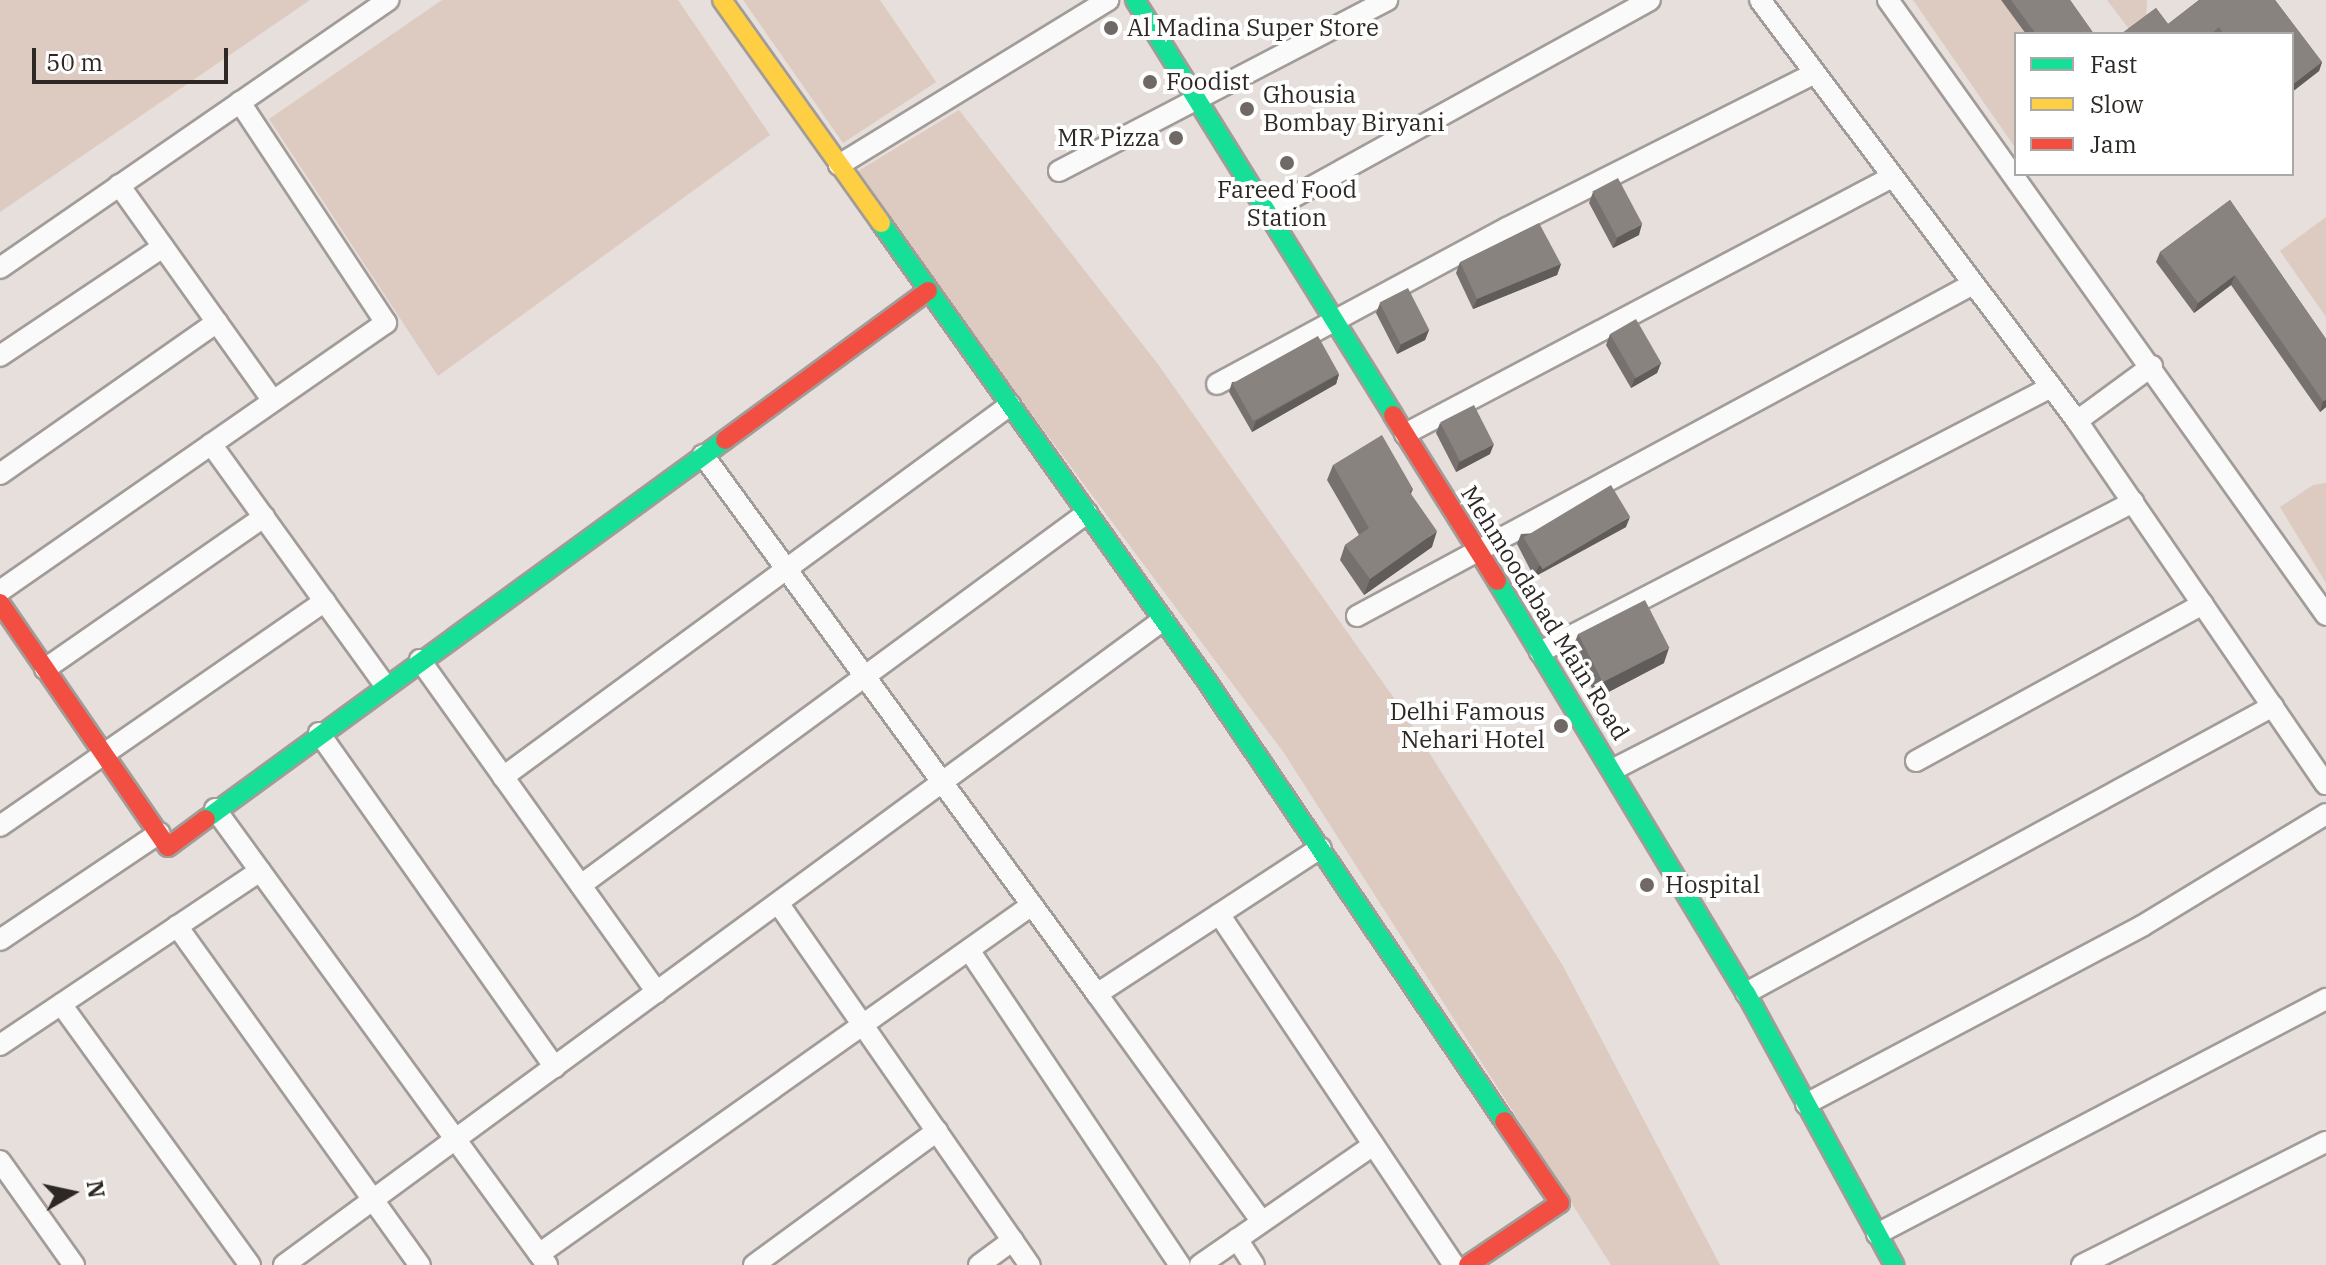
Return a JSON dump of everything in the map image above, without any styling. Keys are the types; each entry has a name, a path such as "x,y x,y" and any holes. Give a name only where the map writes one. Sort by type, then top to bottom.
{"street":[{"path":"0,268 389,0"},
{"path":"722,0 1163,620 1560,1203 1468,1265"},
{"path":"839,165 1108,0"},
{"name":"Mehmoodabad Main Road","path":"1135,0 1614,769 1746,993 1894,1265"},
{"path":"1059,171 1387,0"},
{"path":"1268,211 1650,0"},
{"path":"1760,0 2077,421 2326,784"},
{"path":"1888,0 2014,175"},
{"path":"1217,384 1507,228 1813,74"},
{"path":"0,591 386,323 240,102"},
{"path":"2015,176 2326,615"},
{"path":"1405,434 1892,177"},
{"path":"119,185 273,401"},
{"path":"0,356 163,247"},
{"path":"1357,616 1973,284"},
{"path":"0,603 168,847 215,809 928,291"},
{"path":"0,474 217,322"},
{"path":"2077,421 2152,366"},
{"path":"1540,652 2051,387"},
{"path":"503,777 1010,405"},
{"path":"211,444 385,685"},
{"path":"703,455 1262,1222"},
{"path":"1614,769 2133,502"},
{"path":"581,885 1087,513"},
{"path":"45,669 264,517"},
{"path":"0,826 325,601"},
{"path":"1916,761 2203,604"},
{"path":"284,1265 1163,620"},
{"path":"420,660 657,992"},
{"path":"1746,993 2273,706"},
{"path":"319,733 555,1067"},
{"path":"215,809 543,1260 1032,905"},
{"path":"1806,1104 2142,926 2326,814"},
{"path":"0,940 159,833"},
{"path":"1097,994 1320,848"},
{"path":"0,1045 260,871"},
{"path":"778,903 1030,1265"},
{"path":"1219,914 1454,1265"},
{"path":"177,926 420,1265"},
{"path":"969,950 1180,1265"},
{"path":"1877,1234 2326,999"},
{"path":"61,1004 250,1265"},
{"path":"754,1265 937,1131"},
{"path":"2082,1265 2326,1142"},
{"path":"1200,1265 1373,1145"},
{"path":"0,1161 74,1265"},
{"path":"1237,1239 1254,1265"},
{"path":"979,1265 1013,1240"}],"shaded area":[{"path":"0,0 310,0 0,212"},
{"path":"442,0 678,0 770,135 438,376 269,119"},
{"path":"743,0 880,0 936,82 843,143"},
{"path":"1913,0 2001,0 2025,32 2014,32 2014,146"},
{"path":"2107,0 2147,0 2146,22 2131,32"},
{"path":"959,110 1157,363 1403,711 1563,966 1720,1265 1611,1265 1284,753 853,174"},
{"path":"2326,217 2326,317 2280,251"},
{"path":"2326,483 2326,583 2280,507 2313,485"}],"building":[{"path":"2011,0 2070,0 2093,32 2035,32"},
{"path":"2199,0 2275,0 2322,62 2294,83 2294,32 2223,32 2219,27 2213,32 2124,32 2156,8 2168,24"},
{"path":"1618,178 1642,224 1617,238 1592,192"},
{"path":"2230,200 2326,339 2326,400 2323,401 2235,275 2198,303 2160,252"},
{"path":"1539,223 1561,264 1477,299 1460,262"},
{"path":"1408,288 1429,330 1401,344 1379,303"},
{"path":"1636,319 1662,363 1636,378 1610,334"},
{"path":"1318,336 1339,374 1253,421 1232,384"},
{"path":"1474,405 1494,444 1460,461 1440,422"},
{"path":"1382,435 1413,489 1409,491 1437,531 1370,579 1345,545 1369,528 1333,465"},
{"path":"1611,485 1630,517 1543,569 1524,538"},
{"path":"1645,600 1670,648 1603,682 1578,634"}],"traffic: fast":[{"path":"1135,0 1393,415"},
{"path":"881,223 1204,677 1504,1121"},
{"path":"206,819 725,440"},
{"path":"1497,581 1746,993 1894,1265"}],"traffic: slow":[{"path":"722,0 881,223"}],"traffic: jam":[{"path":"725,440 928,291"},
{"path":"1393,415 1497,581"},
{"path":"0,603 168,847 206,819"},
{"path":"1468,1265 1560,1203 1504,1121"}],"place":[{"name":"Al Madina Super Store","path":"1111,28"},
{"name":"Foodist","path":"1150,82"},
{"name":"Ghousia Bombay Biryani","path":"1247,109"},
{"name":"MR Pizza","path":"1176,138"},
{"name":"Fareed Food Station","path":"1287,163"},
{"name":"Delhi Famous Nehari Hotel","path":"1561,726"},
{"name":"Hospital","path":"1647,885"}]}
